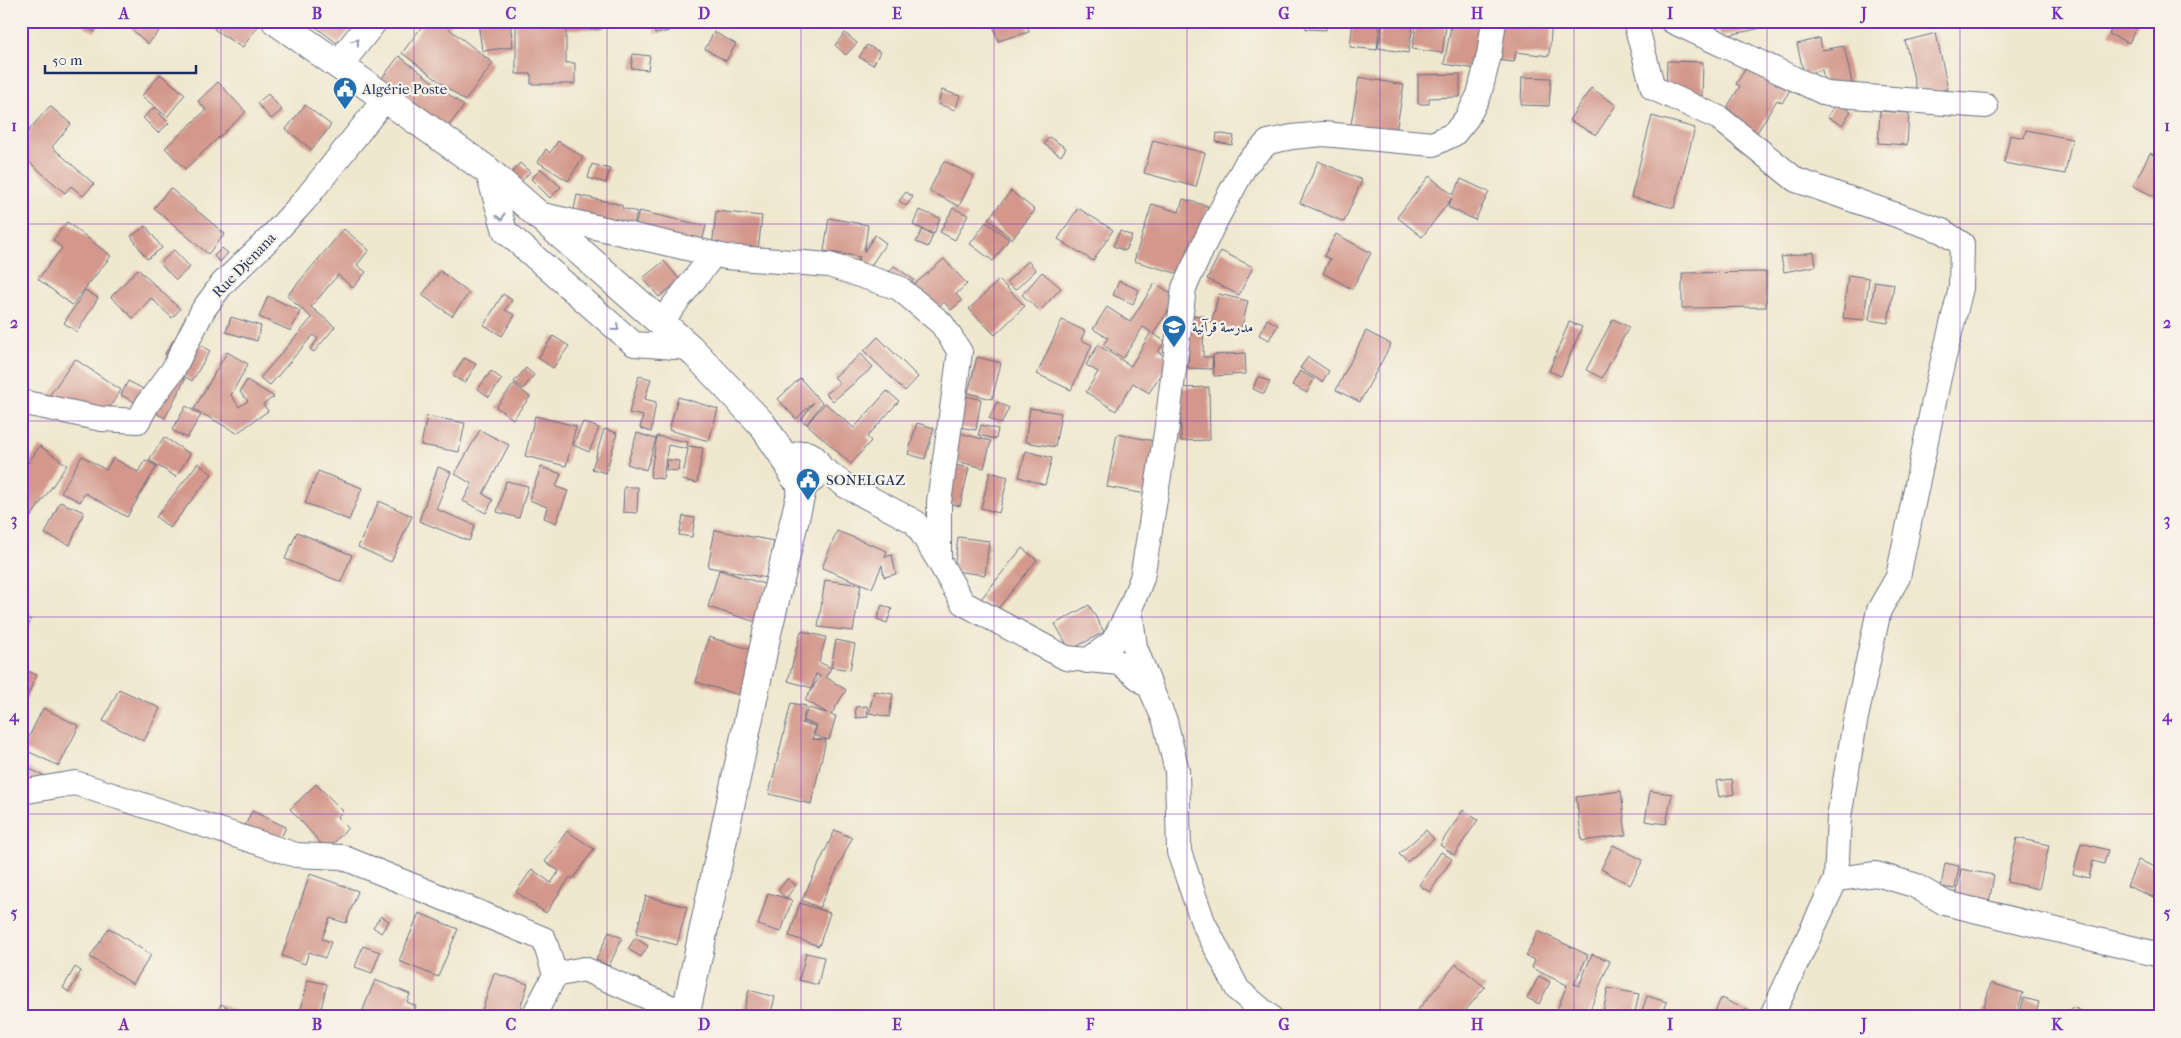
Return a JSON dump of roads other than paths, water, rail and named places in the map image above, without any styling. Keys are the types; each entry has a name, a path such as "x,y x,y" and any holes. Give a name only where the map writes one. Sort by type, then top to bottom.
{"main road":[{"path":"276,21 487,170 690,348 762,424 777,444 804,470 789,544 767,633 686,1015"},
{"path":"339,64 373,21"}],"street":[{"path":"1087,660 1113,642 1142,578 1166,433 1184,288 1212,227 1246,164 1268,142 1292,137 1323,134 1433,144 1454,134 1467,118 1479,95 1489,55 1494,21"},
{"path":"1635,21 1653,88 1719,118 1796,180 1942,231 1962,244 1961,288 1939,377 1898,577 1879,610 1855,722 1839,817 1836,879 1771,1017"},
{"path":"1672,21 1827,94 1986,106"},
{"name":"Rue Djenana","path":"21,402 102,419 138,421 148,403 173,370 203,310 222,284 270,238 304,201 385,99"},
{"path":"487,170 505,231 634,344 690,348"},
{"path":"534,213 714,254 829,265 899,288 942,324 960,352 938,502 939,560"},
{"path":"661,322 714,254"},
{"path":"804,470 846,486 915,522 963,603 1066,658 1120,663 1150,687"},
{"path":"915,522 938,502"},
{"path":"1130,608 1135,648 1165,721 1178,771 1179,852 1203,922 1238,990 1270,1017"},
{"path":"21,792 75,783 296,855 342,857 544,939 555,976 533,1017"},
{"path":"1836,879 1876,874 1914,885 1946,903 2160,954"},
{"path":"555,976 584,969 686,1015"}],"place":[{"name":"Algérie Poste","path":"345,110"},
{"name":"مدرسة قرآنية","path":"1174,348"},
{"name":"SONELGAZ","path":"808,501"}]}
